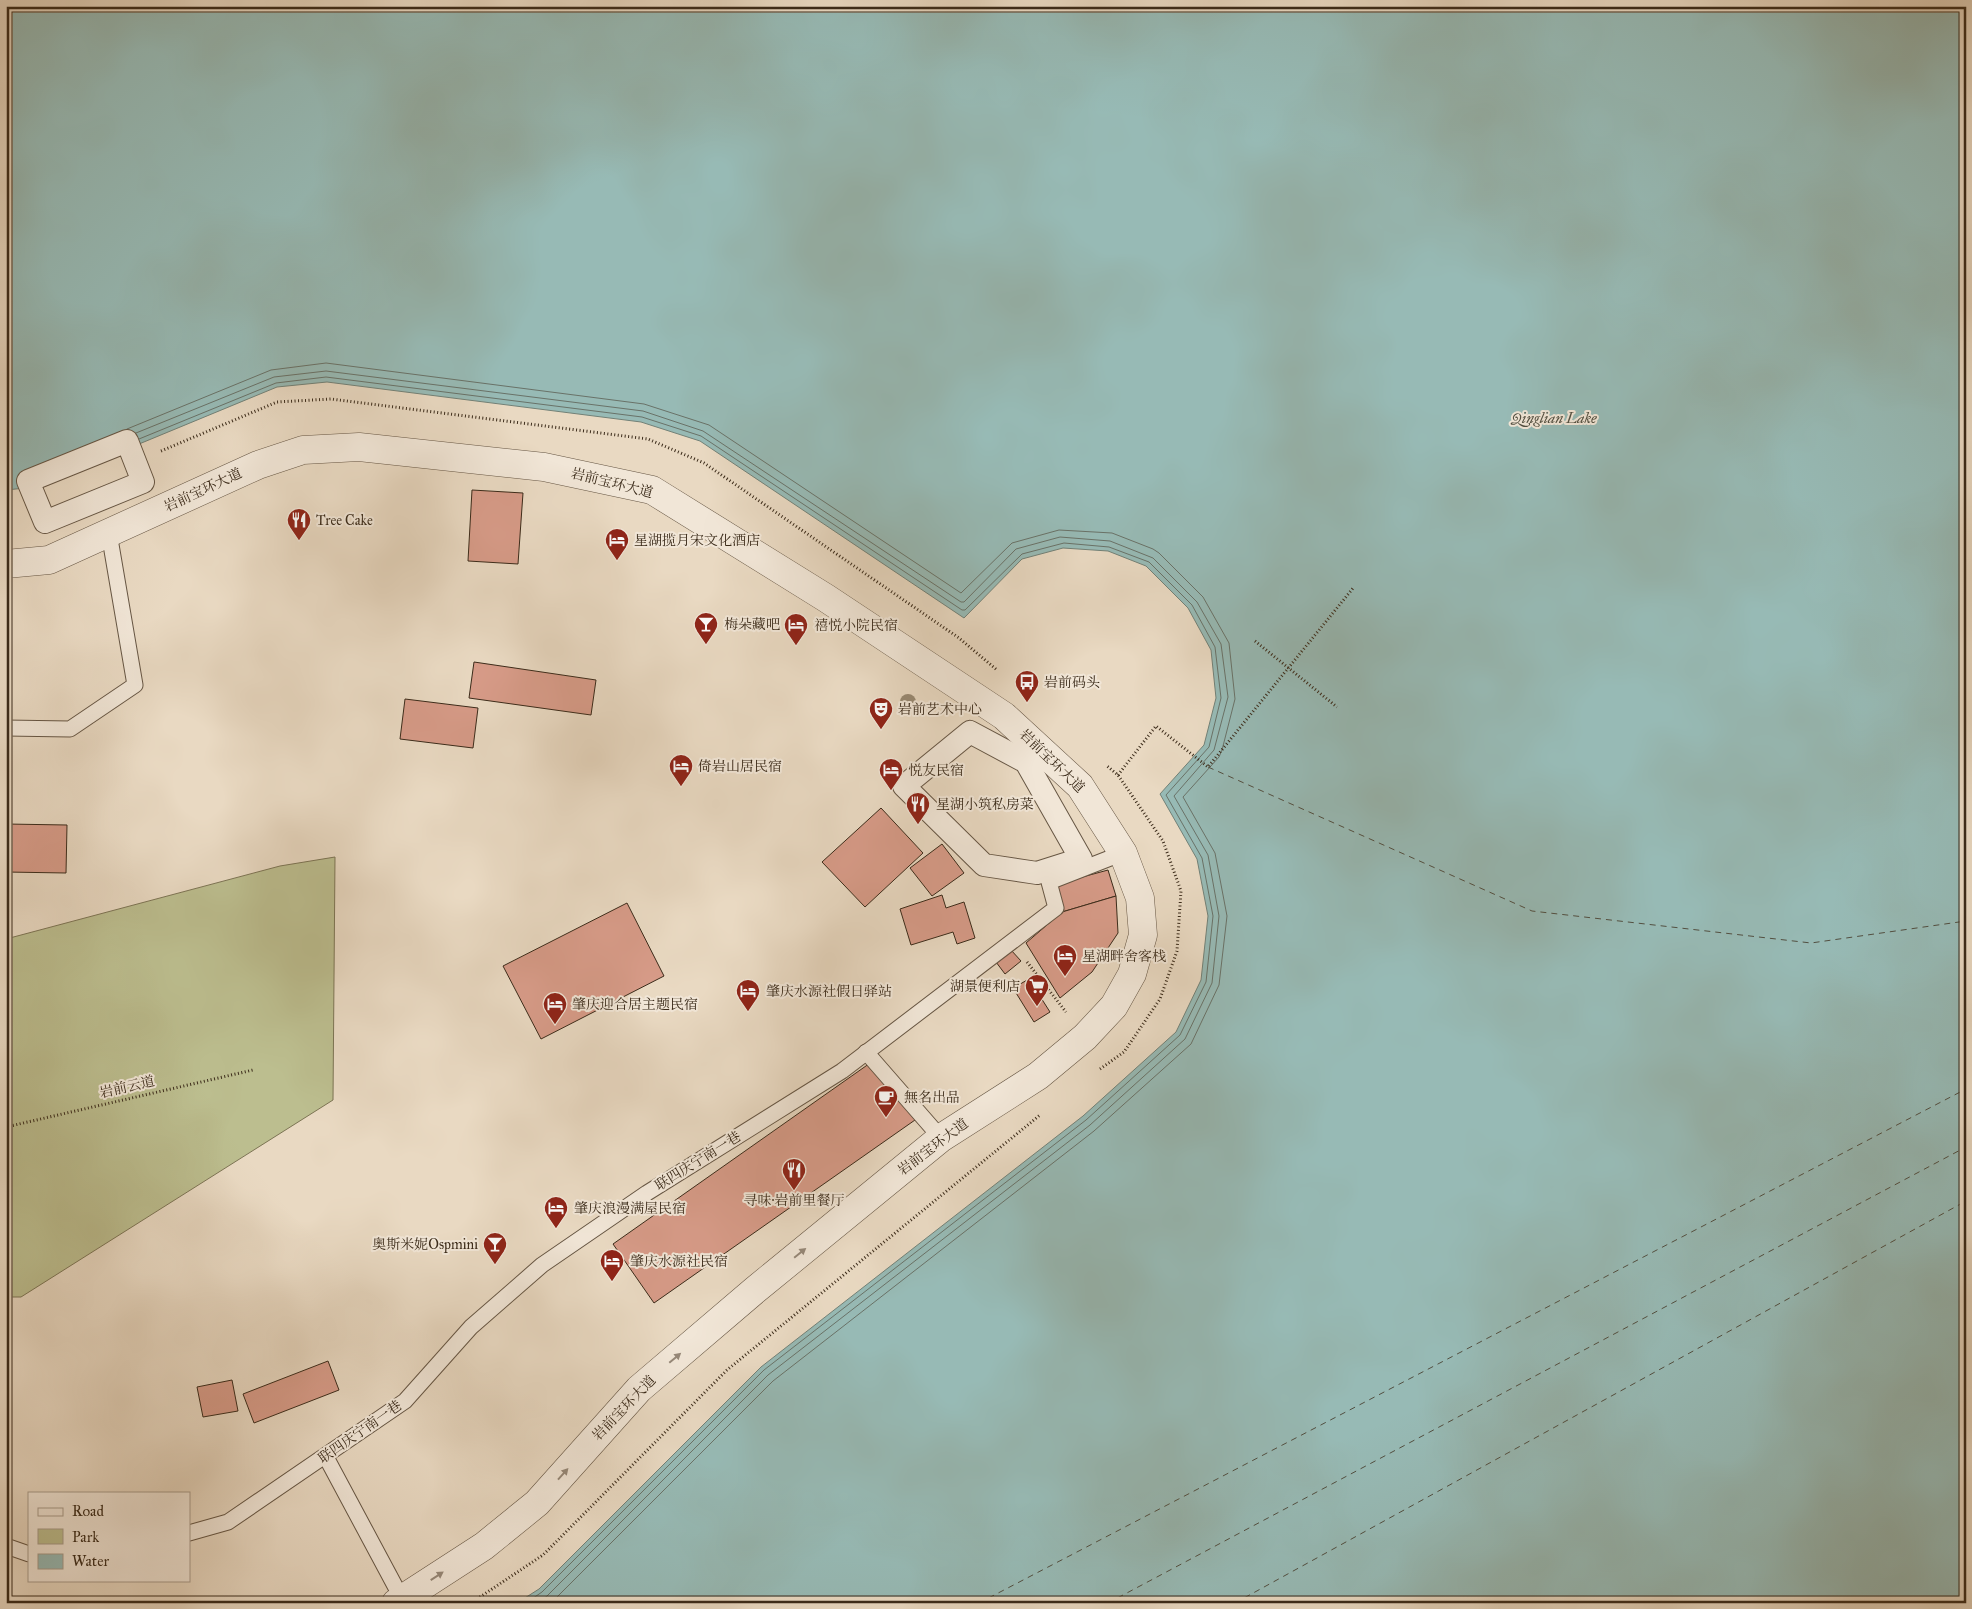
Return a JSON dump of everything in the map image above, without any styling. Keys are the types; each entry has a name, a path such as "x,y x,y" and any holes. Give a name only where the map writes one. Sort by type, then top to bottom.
{"street":[{"path":"127,441 135,462 143,482 44,522 28,481 127,441"},
{"name":"岩前宝环大道","path":"6,564 49,560 258,465 303,450 359,447 544,467 652,490 826,598 1004,716 1080,786 1123,853 1140,898 1143,935 1132,974 1114,1006 1085,1037 1038,1076 941,1138 755,1290 639,1388 537,1503 484,1546 399,1601"},
{"path":"970,732 1026,762 1081,858 1037,873 984,865 904,786 970,732"}],"lane":[{"path":"6,728 70,729 135,686 109,533"},
{"name":"联四庆宁南一巷","path":"190,1533 228,1522 405,1401 470,1327 542,1265 647,1193 842,1071 1056,908 1049,882 1123,853"},
{"path":"866,1052 941,1138"},
{"path":"326,1456 399,1601"},
{"path":"6,1546 28,1554"}],"path":[{"path":"135,462 277,402 332,399 648,439 704,463 959,638 1004,677"},
{"path":"1118,775 1156,726 1208,767 1354,587"},
{"path":"1255,641 1336,706"},
{"path":"1094,1073 1124,1052 1160,999 1177,951 1181,891 1163,841 1118,775 1102,762"},
{"path":"1012,942 1085,1037"},
{"name":"岩前云道","path":"6,1126 254,1070"},
{"path":"471,1603 543,1555 727,1370 1041,1115"}],"green space":[{"path":"335,857 333,1100 21,1297 6,1297 6,939 280,866"}],"water":[{"name":"Qinglian Lake","path":"6,6 1966,6 1966,1603 517,1603 539,1589 761,1367 1083,1116 1176,1032 1201,980 1208,916 1197,859 1160,794 1204,745 1216,698 1211,650 1188,608 1146,566 1108,551 1063,548 1022,559 964,618 700,441 641,422 327,382 277,387 35,487 6,490"}],"building":[{"path":"472,490 523,493 518,564 468,561"},
{"path":"6,631 9,631 9,690 6,690"},
{"path":"474,662 596,680 591,715 469,698"},
{"path":"405,699 478,708 473,748 400,739"},
{"path":"881,808 923,853 865,907 822,862"},
{"path":"6,824 67,825 66,873 6,872"},
{"path":"942,844 964,873 932,896 910,868"},
{"path":"1108,870 1116,896 1062,912 1053,885"},
{"path":"942,895 946,908 964,902 975,938 957,944 953,932 911,945 900,909"},
{"path":"1116,896 1118,933 1092,972 1060,998 1026,943 1062,912"},
{"path":"627,903 664,976 541,1039 503,966"},
{"path":"1011,950 1021,961 1005,974 996,962"},
{"path":"1029,979 1050,1012 1034,1022 1013,988"},
{"path":"873,1061 915,1120 654,1303 613,1244"},
{"path":"328,1361 339,1390 254,1423 243,1394"},
{"path":"232,1380 238,1411 203,1417 197,1387"}],"ferry route":[{"path":"1208,767 1532,911 1811,943 1966,921"},
{"path":"979,1603 1966,1089"},
{"path":"1108,1603 1966,1147"},
{"path":"1235,1603 1966,1201"}],"place":[{"name":"Tree Cake","path":"299,541"},
{"name":"星湖揽月宋文化酒店","path":"617,561"},
{"name":"梅朵藏吧","path":"706,645"},
{"name":"禧悦小院民宿","path":"796,646"},
{"name":"岩前码头","path":"1027,703"},
{"name":"岩前艺术中心","path":"881,730"},
{"name":"倚岩山居民宿","path":"681,787"},
{"name":"悦友民宿","path":"891,791"},
{"name":"星湖小筑私房菜","path":"918,825"},
{"name":"星湖畔舍客栈","path":"1065,977"},
{"name":"湖景便利店","path":"1037,1007"},
{"name":"肇庆水源社假日驿站","path":"748,1012"},
{"name":"肇庆迎合居主题民宿","path":"555,1025"},
{"name":"無名出品","path":"886,1118"},
{"name":"寻味·岩前里餐厅","path":"794,1191"},
{"name":"肇庆浪漫满屋民宿","path":"556,1229"},
{"name":"奥斯米妮Ospmini","path":"495,1265"},
{"name":"肇庆水源社民宿","path":"612,1282"}]}
